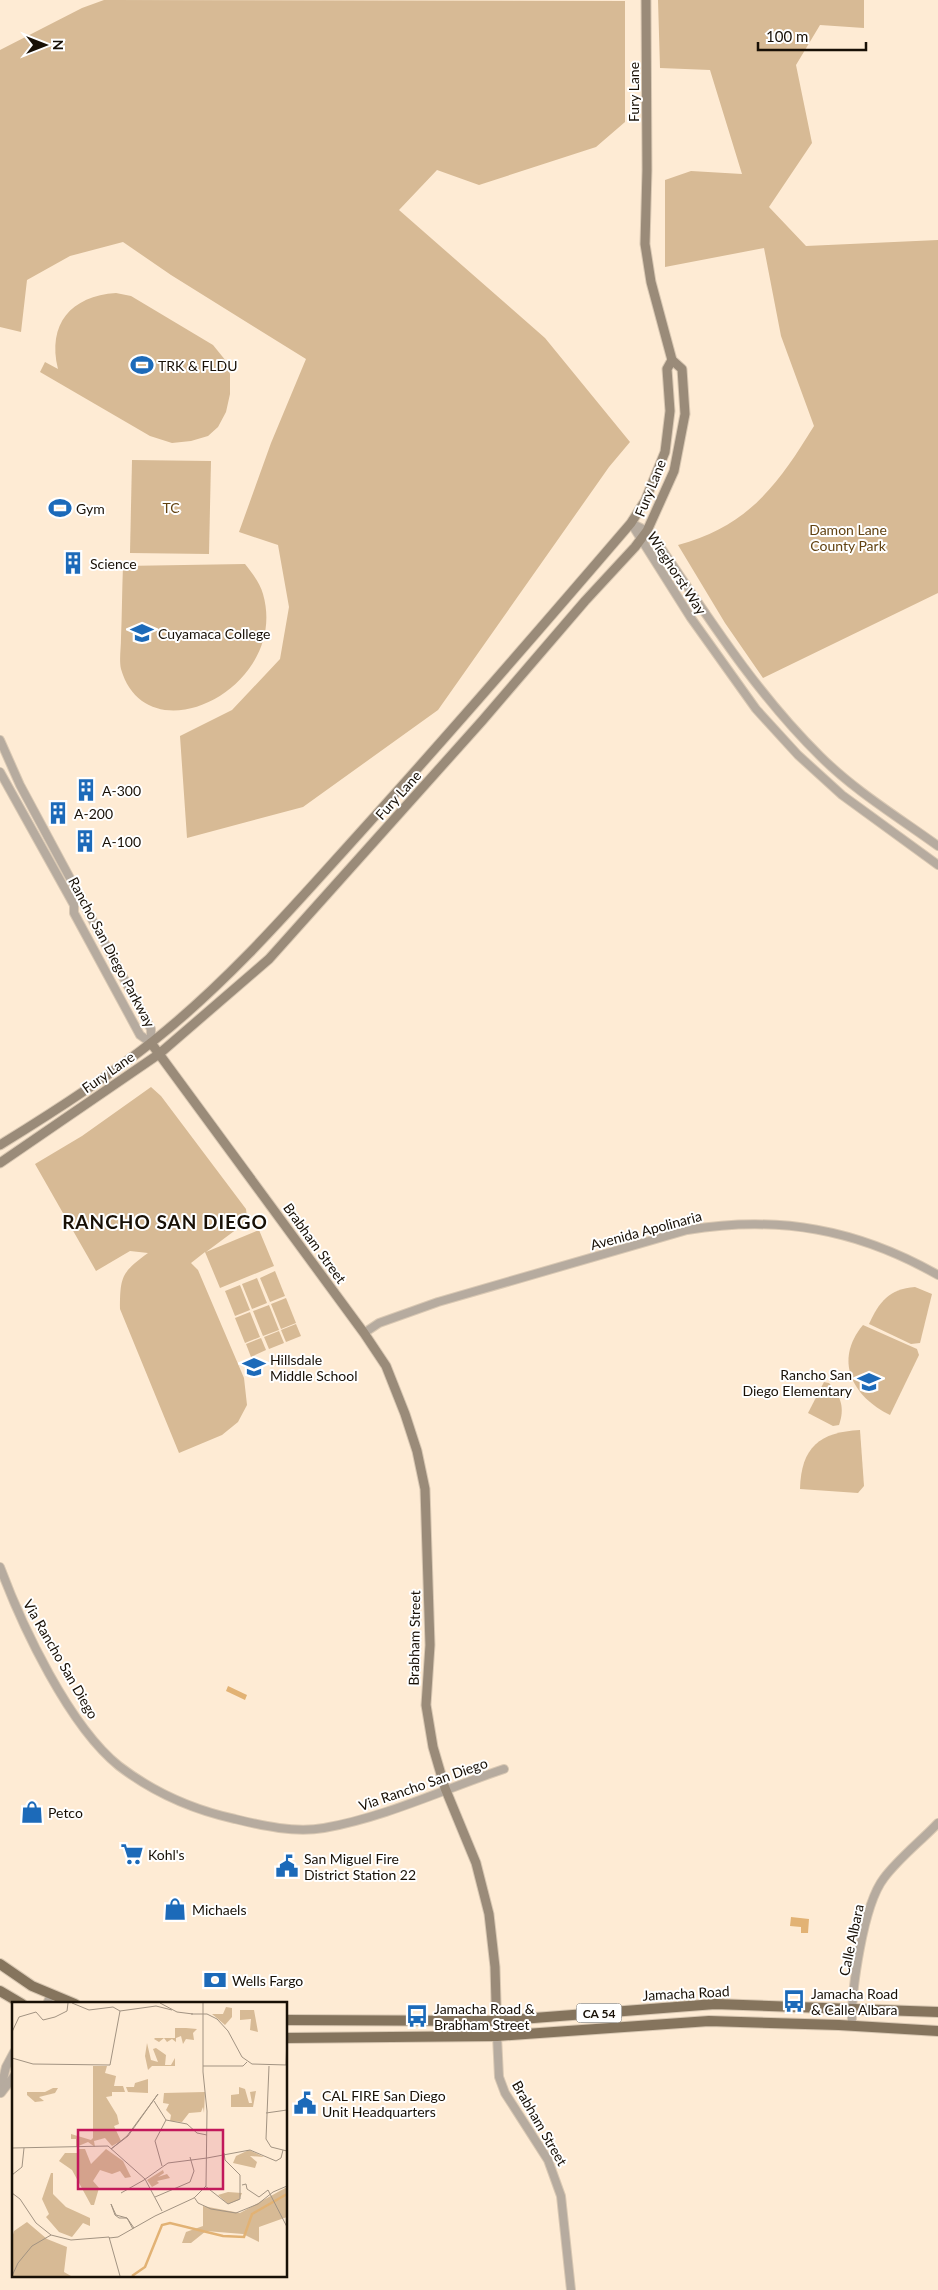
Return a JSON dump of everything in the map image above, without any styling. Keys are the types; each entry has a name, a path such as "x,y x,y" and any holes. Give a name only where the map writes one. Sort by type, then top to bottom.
{"main road":[{"name":"Fury Lane","path":"0,1163 159,1054 269,959 476,728 648,531 674,471 685,414 682,369 672,360 651,282 645,244 647,142 646,0"},
{"name":"Fury Lane","path":"0,1145 79,1095 151,1043 200,1001 264,938 470,711 631,523 645,501 665,452 670,411 667,369 672,360"},
{"name":"Brabham Street","path":"151,1043 364,1333 386,1366 405,1414 417,1451 425,1489 430,1645 426,1705 433,1747 446,1788 476,1863 489,1914 495,1967 497,2036"},
{"path":"0,1964 49,1999 65,2002"},
{"path":"0,1991 19,2002"},
{"name":"Jamacha Road","path":"288,2020 496,2021 694,2004 774,2004 938,2012"},
{"name":"CA 54","path":"288,2038 497,2036 709,2021 938,2031"}],"street":[{"name":"Wieghorst Way","path":"631,523 648,531 655,538 729,647 767,698 801,737 821,757 874,801 938,846"},
{"name":"Wieghorst Way","path":"631,523 691,618 751,702 786,742 842,795 938,865"},
{"name":"Rancho San Diego Parkway","path":"0,740 20,785 150,1026 151,1043"},
{"path":"0,768 6,770 20,785"},
{"name":"Rancho San Diego Parkway","path":"0,772 74,905 74,913 140,1035 151,1043"},
{"name":"Avenida Apolinaria","path":"364,1333 379,1323 438,1302 687,1230 725,1224 766,1223 804,1226 836,1232 878,1245 938,1275"},
{"name":"Via Rancho San Diego","path":"0,1567 22,1622 69,1706 92,1738 119,1766 157,1789 198,1810 266,1826 323,1828 379,1814 446,1788 504,1769"},
{"name":"Calle Albara","path":"852,2026 852,2009 866,1923 873,1898 884,1878 938,1823"},
{"name":"Brabham Street","path":"497,2036 499,2078 505,2093 548,2160 561,2196 571,2290"},
{"path":"0,2093 6,2067 12,2056"},
{"path":"0,2093 12,2078"}],"green space":[{"path":"104,0 625,1 625,122 596,147 479,185 437,170 399,210 545,338 630,442 609,467 438,710 303,807 187,838 180,736 232,710 280,659 289,607 278,545 239,532 271,443 306,359 171,275 123,242 70,256 27,280 21,332 0,327 0,50 82,8"},
{"name":"Damon Lane County Park","path":"658,0 864,0 864,28 820,25 796,65 812,143 769,207 806,246 938,240 938,593 763,678 725,623 678,545 724,527 758,501 787,467 814,426 781,336 764,248 665,267 665,180 691,171 742,174 710,70 660,68"},
{"name":"TRK & FLDU","path":"116,293 131,296 213,345 226,361 230,374 230,394 226,412 218,427 208,436 191,441 172,443 150,436 40,372 45,362 58,369 55,353 56,339 66,315 75,306 86,300 100,295"},
{"name":"TC","path":"132,460 211,461 209,554 130,553"},
{"path":"245,564 262,590 266,628 256,658 237,683 212,700 184,710 158,708 136,695 120,665 123,566"},
{"path":"151,1087 161,1096 246,1209 247,1217 245,1223 206,1252 259,1230 274,1266 220,1288 205,1252 191,1263 198,1270 244,1378 247,1405 238,1422 222,1435 179,1453 120,1309 124,1276 133,1265 148,1253 130,1251 96,1271 35,1164 82,1136"},
{"path":"275,1271 285,1296 270,1302 260,1278"},
{"path":"257,1278 267,1303 252,1309 242,1284"},
{"path":"240,1285 250,1310 235,1316 225,1291"},
{"path":"915,1287 932,1294 920,1343 911,1344 869,1324 877,1309 886,1298 898,1291"},
{"path":"286,1298 296,1323 281,1329 271,1304"},
{"path":"269,1305 279,1330 263,1336 253,1311"},
{"path":"250,1312 260,1337 245,1343 235,1318"},
{"path":"296,1324 301,1336 286,1342 281,1330"},
{"path":"863,1325 917,1349 919,1355 890,1415 866,1398 857,1388 851,1377 849,1352 854,1338"},
{"path":"279,1331 284,1343 269,1349 264,1337"},
{"path":"261,1338 266,1350 251,1357 246,1344"},
{"path":"824,1382 829,1383 841,1402 842,1413 839,1425 833,1426 808,1413"},
{"path":"860,1430 864,1486 858,1493 800,1489 804,1462 815,1444 834,1434"}],"shaded area":[{"path":"228,1686 247,1695 245,1700 226,1691"},
{"path":"791,1917 809,1919 808,1933 801,1933 801,1927 790,1926"}],"place":[{"name":"TRK & FLDU","path":"142,365"},
{"name":"Gym","path":"60,508"},
{"name":"Science","path":"73,563"},
{"name":"Cuyamaca College","path":"142,633"},
{"name":"A-300","path":"86,790"},
{"name":"A-200","path":"58,813"},
{"name":"A-100","path":"85,841"},
{"name":"Hillsdale Middle School","path":"254,1367"},
{"name":"Rancho San Diego Elementary","path":"869,1382"},
{"name":"Petco","path":"32,1812"},
{"name":"Kohl's","path":"132,1854"},
{"name":"San Miguel Fire District Station 22","path":"287,1866"},
{"name":"Michaels","path":"175,1909"},
{"name":"Wells Fargo","path":"215,1980"},
{"name":"Jamacha Road & Calle Albara","path":"794,2001"},
{"name":"Jamacha Road & Brabham Street","path":"417,2016"},
{"name":"CAL FIRE San Diego Unit Headquarters","path":"305,2103"}],"district":[{"name":"RANCHO SAN DIEGO","path":"165,1221"}]}
